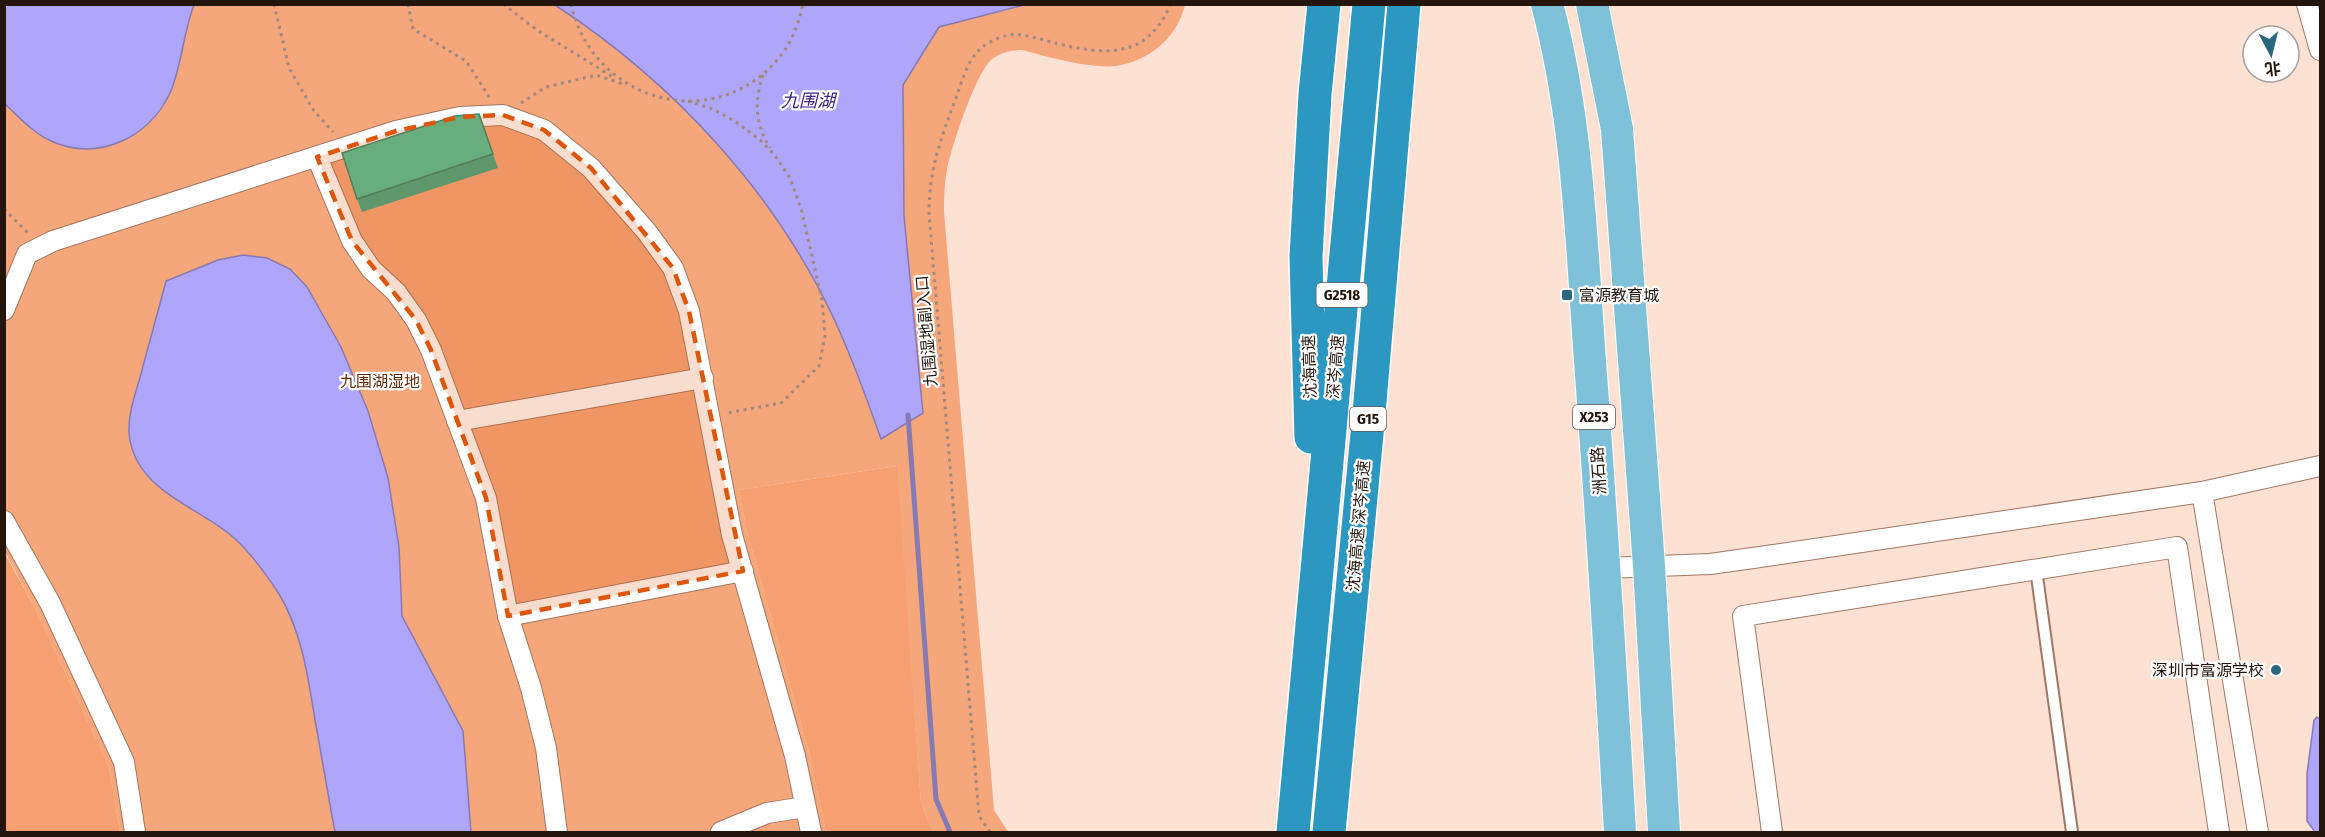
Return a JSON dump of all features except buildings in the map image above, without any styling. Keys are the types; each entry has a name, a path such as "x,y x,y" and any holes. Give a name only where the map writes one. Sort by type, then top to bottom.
{"highway":[{"name":"沈海高速","path":"1316,586 1306,257 1315,94 1324,4"},
{"name":"深岑高速","path":"1316,586 1369,4"},
{"name":"沈海高速 深岑高速","path":"1329,832 1404,4"},
{"path":"1293,832 1316,586"}],"main road":[{"name":"洲石路","path":"1547,4 1573,135 1605,568 1620,832"},
{"name":"X253","path":"1592,4 1617,129 1649,566 1664,832"}],"street":[{"path":"2307,4 2320,50"},
{"path":"4,310 12,267 27,254 53,241 396,131 460,117 503,115 544,130 591,168 648,232 673,268 690,311 732,536 795,756 811,832"},
{"path":"317,157 352,241 371,269 396,292 416,320 430,350 486,498 508,616 531,688 546,748 557,832"},
{"path":"457,421 703,378"},
{"path":"1605,568 1732,561 2202,492 2320,466"},
{"path":"2202,492 2258,832"},
{"path":"4,520 50,603 124,762 135,832"},
{"path":"1772,832 1743,616 2177,547 2219,832"},
{"path":"508,616 743,571"},
{"path":"721,832 767,813 806,807"}],"lane":[{"path":"2036,569 2072,832"}],"path":[{"path":"274,4 289,68 314,111 346,147"},
{"path":"408,4 413,29 466,61 503,115 546,87 596,75 658,98 687,101 713,109 736,122 774,154"},
{"path":"503,4 589,63 630,87"},
{"path":"571,4 575,22 588,48 606,70 630,87"},
{"path":"687,101 723,95 741,88 764,73 784,51 798,25 803,4"},
{"name":"九围湿地副入口","path":"990,832 979,816 929,213 932,169 937,148 964,74 971,60 981,48 1002,38 1025,35 1094,50 1112,51 1130,47 1146,38 1159,26 1170,4"},
{"path":"711,416 781,404 819,366 825,336 822,300 802,212 790,178 762,136 757,115 757,93 764,73"},
{"path":"4,208 41,247"}],"highlighted area":[{"path":"503,115 544,130 591,168 673,268 689,311 743,571 508,616 486,498 431,350 416,320 352,241 317,157 396,131 460,117"}],"green space":[{"name":"九围湖湿地","path":"4,5 1185,5 1175,28 1160,46 1140,59 1128,63 1116,66 1095,66 1023,50 1007,52 992,59 972,94 953,145 947,170 944,212 994,810 1008,832 933,832 921,803 896,466 739,490 747,532 809,752 826,832 120,832 109,767 36,610 5,552"}],"shaded area":[{"path":"897,466 921,803 933,832 826,832 809,752 747,532 739,490"},
{"path":"4,552 36,610 109,767 120,832 5,832"}],"water":[{"path":"4,5 194,5 174,83 161,109 136,134 104,147 86,149 69,147 44,138 5,104"},
{"name":"九围湖","path":"555,5 1024,5 939,27 903,85 904,216 923,413 881,439 854,365 811,274 783,228 751,185 680,105 598,35"},
{"path":"243,255 267,258 290,269 307,287 341,347 368,411 388,478 399,547 402,616 463,731 471,832 335,832 307,671 299,639 287,609 263,571 240,543 154,482 142,468 133,452 129,432 131,410 166,281 218,260"},
{"path":"2317,717 2320,719 2320,832 2315,832 2307,821 2307,774 2314,720"}],"waterway":[{"path":"908,415 936,799 950,832"}],"place":[{"name":"富源教育城","path":"1567,295"},
{"name":"深圳市富源学校","path":"2276,670"}]}
